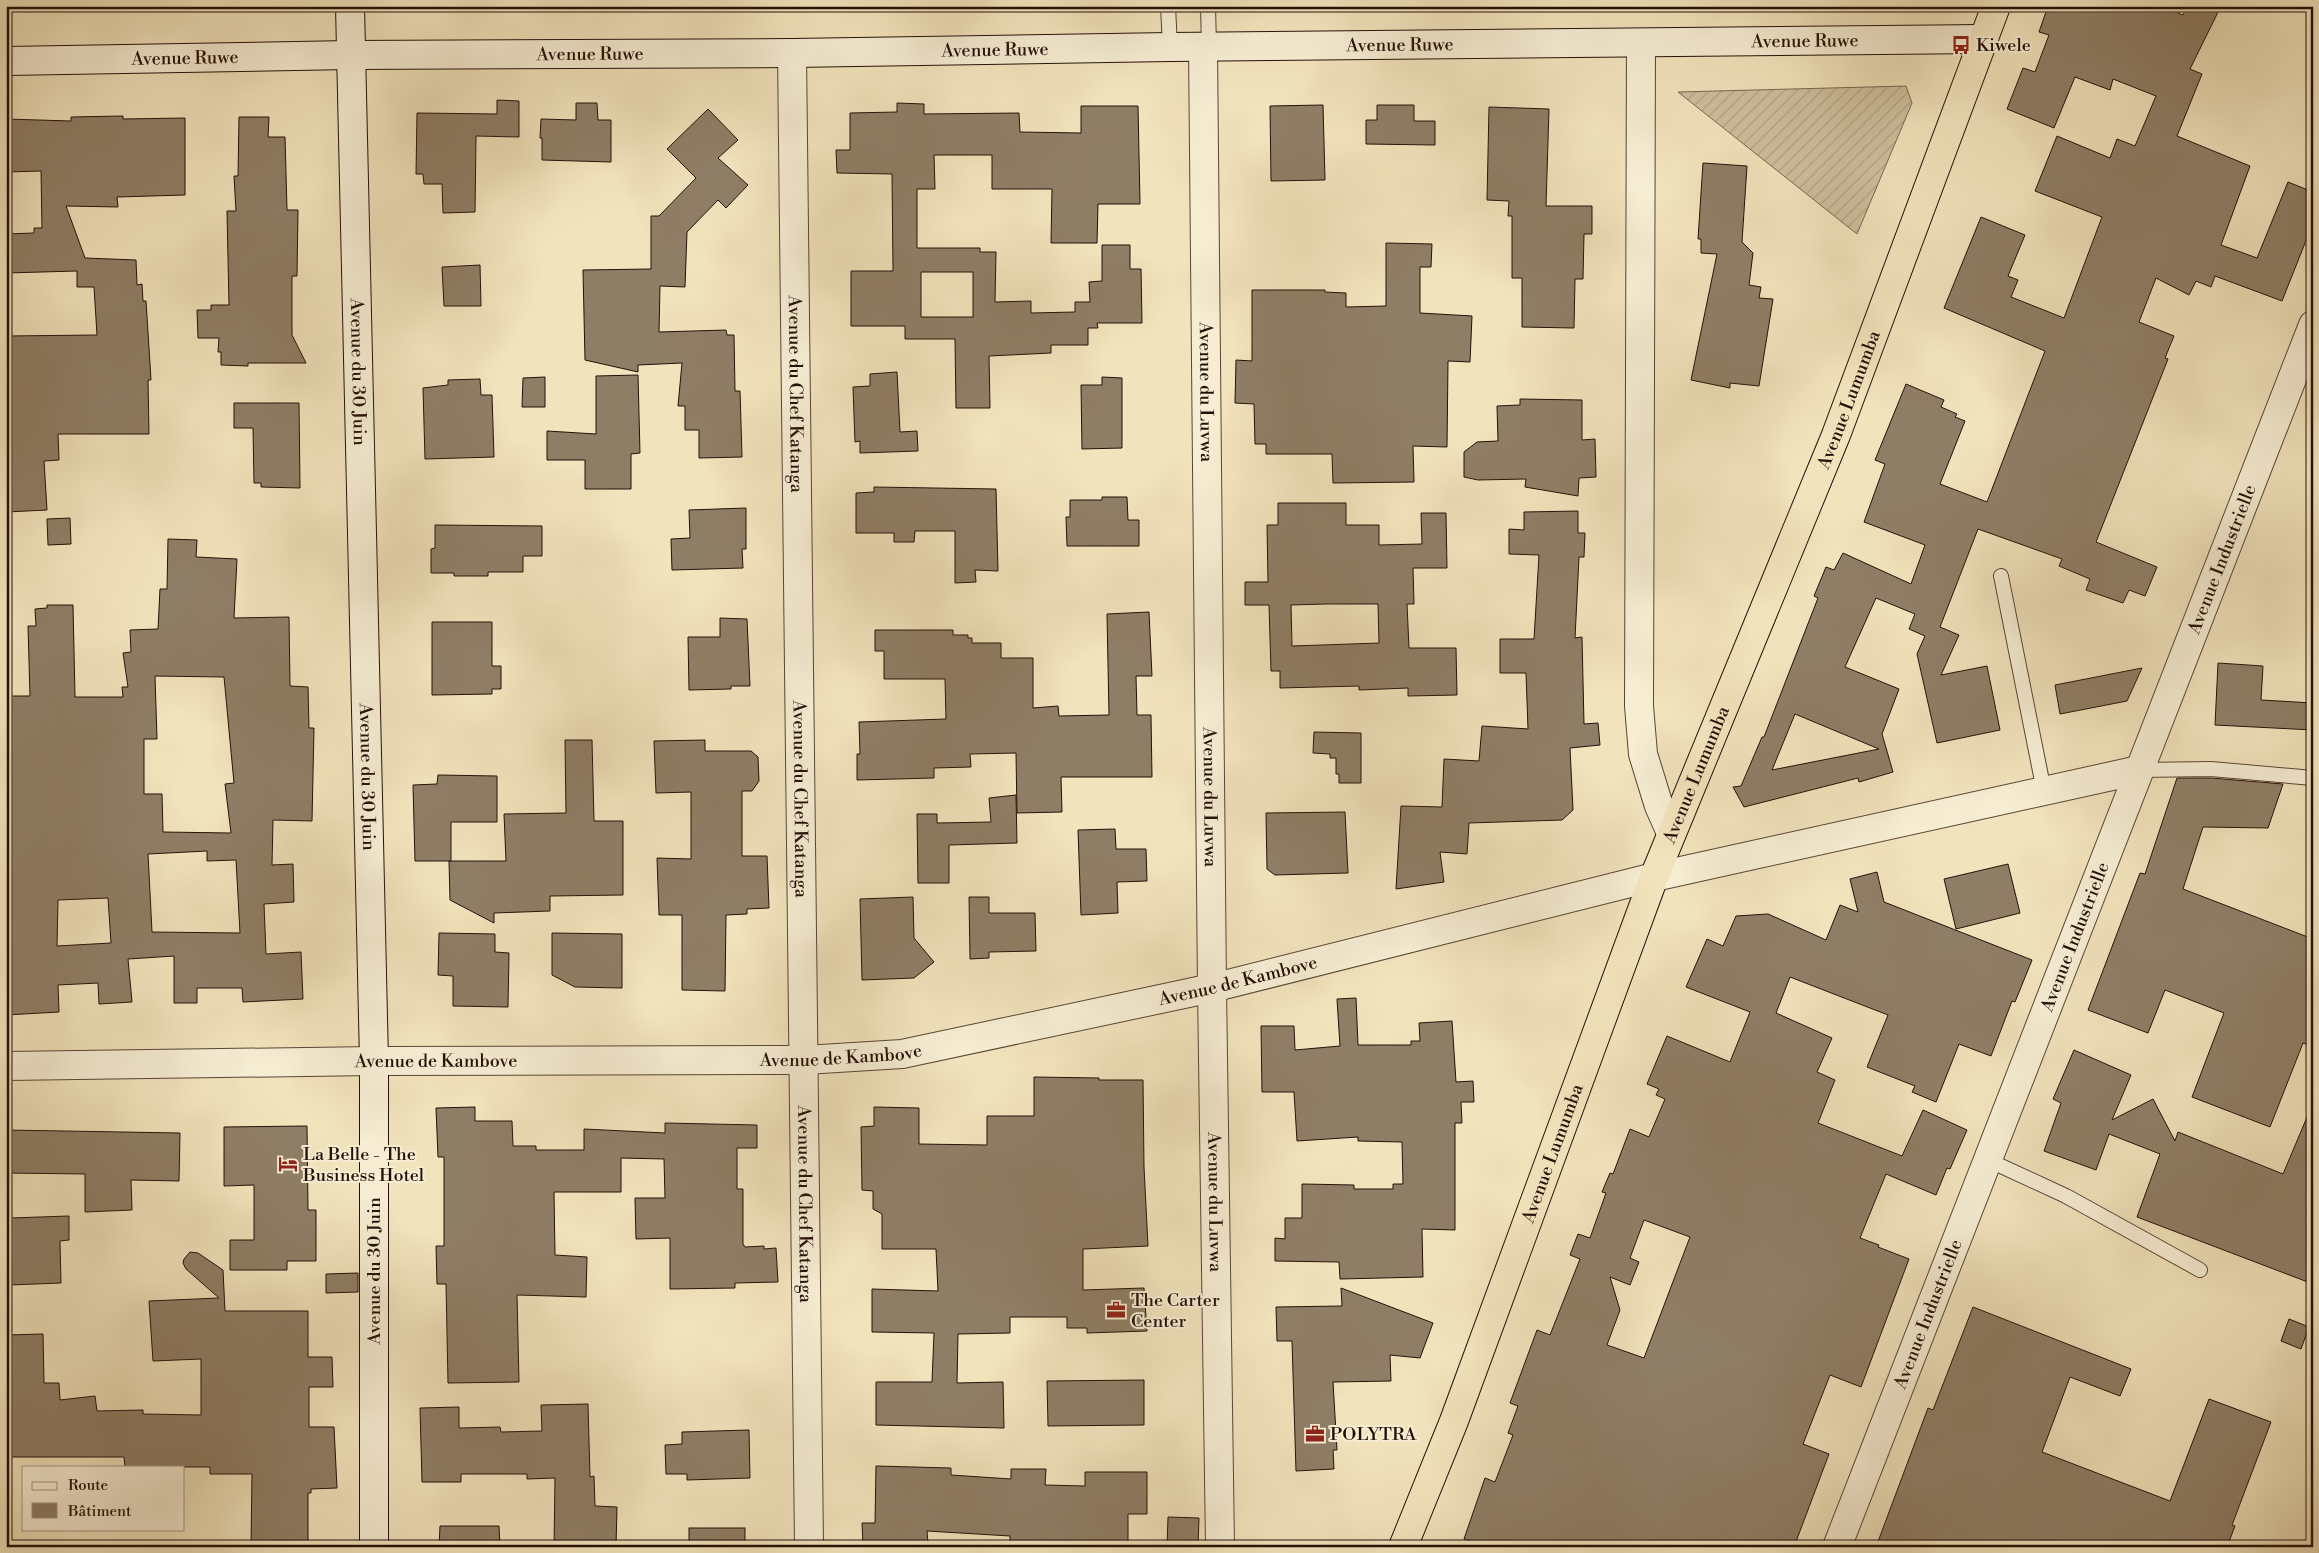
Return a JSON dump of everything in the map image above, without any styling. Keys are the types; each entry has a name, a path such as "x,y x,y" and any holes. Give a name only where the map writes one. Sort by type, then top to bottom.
{"highway":[{"name":"Avenue Lumumba","path":"1403,1547 1454,1421 1654,876 1836,435 1996,6"}],"street":[{"name":"Avenue du 30 Juin","path":"350,6 374,1061 374,1547"},
{"name":"Avenue Ruwe","path":"6,61 350,55 792,53 1170,47 1984,39"},
{"path":"1641,43 1639,706 1643,754 1659,806 1671,833"},
{"name":"Avenue du Luvwa","path":"1206,47 1212,988 1220,1547"},
{"name":"Avenue du Chef Katanga","path":"792,53 805,1060 809,1547"},
{"name":"Avenue Industrielle","path":"1837,1547 2313,325"},
{"name":"Avenue de Kambove","path":"6,1066 374,1061 805,1060 902,1054 1212,988 1654,876 2139,770"}],"lane":[{"path":"1168,6 1170,47"},
{"path":"1206,47 1208,6"},
{"path":"2001,576 2044,791"},
{"path":"2139,770 2211,769 2313,778"},
{"path":"1988,1160 2066,1196 2200,1270"}],"shaded area":[{"path":"1906,86 1912,103 1857,234 1678,92"}],"building":[{"path":"2048,6 2161,6 2183,15 2187,6 2221,6 2190,69 2202,74 2177,136 2250,166 2221,245 2257,258 2288,182 2313,192 2313,223 2282,301 2215,276 2211,287 2196,281 2189,295 2156,278 2139,322 2174,336 2165,358 2168,359 2096,542 2157,567 2145,596 2129,590 2123,603 2086,590 2090,579 2059,566 2062,559 1978,529 1940,627 1959,635 1941,675 1987,666 2000,730 1937,743 1917,654 1925,636 1909,629 1915,614 1876,598 1845,667 1899,689 1882,734 1893,772 1859,782 1858,778 1744,807 1733,787 1741,786 1762,737 1764,737 1818,598 1814,596 1826,567 1834,570 1843,553 1911,584 1925,545 1864,522 1885,464 1875,460 1906,384 1944,400 1941,407 1957,414 1955,417 1965,421 1940,484 1987,502 2045,351 1944,308 1981,217 2025,235 2008,276 2018,280 2011,297 2064,318 2102,217 2035,191 2057,136 2110,158 2117,139 2135,146 2156,96 2113,79 2110,90 2075,77 2054,128 2007,109 2023,68 2035,72 2049,35 2039,32","holes":["1795,714 1879,749 1772,770"]},
{"path":"497,100 519,101 519,137 476,136 475,212 443,213 442,184 424,184 423,174 416,174 417,113 497,114"},
{"path":"576,103 597,103 598,120 611,120 611,162 542,160 541,119 576,120"},
{"path":"897,103 924,104 924,114 1019,113 1020,132 1081,133 1081,106 1138,106 1140,204 1098,204 1097,243 1051,243 1052,189 992,189 992,155 934,155 935,189 917,189 917,248 980,248 980,252 996,252 995,302 1031,301 1031,313 1075,312 1075,302 1090,302 1089,282 1102,281 1102,245 1130,245 1130,269 1141,269 1142,323 1097,323 1098,328 1088,328 1088,345 1051,345 1051,353 989,356 990,408 956,408 955,339 905,339 905,326 851,326 851,271 893,271 892,174 837,173 836,150 850,150 850,113 897,112","holes":["921,272 973,272 973,317 921,317"]},
{"path":"1323,105 1325,180 1271,181 1270,106"},
{"path":"1377,105 1414,105 1414,121 1435,121 1435,145 1366,144 1366,120 1377,120"},
{"path":"1489,107 1549,109 1546,206 1592,206 1592,234 1584,234 1583,279 1575,279 1574,328 1522,327 1522,278 1512,278 1512,216 1508,216 1509,201 1487,200"},
{"path":"708,109 738,140 718,158 748,185 726,208 718,200 687,232 685,287 660,286 659,332 726,330 727,335 734,335 735,391 740,391 742,457 699,458 699,430 685,430 685,406 678,406 682,363 638,365 638,372 585,360 583,270 651,269 651,216 659,216 696,178 667,149"},
{"path":"123,116 123,119 185,118 185,195 117,197 118,207 66,206 85,258 136,260 137,285 142,284 143,301 146,301 151,380 148,380 149,434 58,434 59,460 44,461 47,510 6,512 6,336 97,335 94,287 77,287 77,271 6,273 6,234 34,233 34,228 42,228 41,171 6,172 6,119 71,121 71,117"},
{"path":"239,117 269,117 268,137 285,137 287,210 298,210 297,276 292,276 292,335 306,363 248,363 248,366 221,365 221,352 218,352 219,338 198,338 197,310 211,310 211,305 229,305 227,211 236,211 234,176 238,176"},
{"path":"1703,163 1747,166 1742,242 1753,253 1749,285 1761,287 1759,298 1773,299 1759,386 1730,383 1730,388 1691,380 1717,254 1701,253 1701,239 1698,239"},
{"path":"1386,243 1432,244 1431,267 1420,267 1420,313 1472,316 1470,362 1448,361 1447,447 1413,446 1414,482 1333,483 1332,454 1266,454 1266,444 1255,444 1254,404 1235,403 1236,360 1252,361 1252,290 1325,290 1325,292 1346,293 1346,307 1386,306"},
{"path":"480,265 481,306 444,306 442,267"},
{"path":"897,372 900,432 917,431 918,451 860,453 860,441 855,442 853,387 870,386 870,374"},
{"path":"638,375 640,453 631,454 631,489 585,489 585,460 547,460 547,431 596,434 596,376"},
{"path":"545,377 545,407 522,407 523,378"},
{"path":"1102,377 1122,378 1122,448 1082,449 1081,385 1102,385"},
{"path":"480,379 481,395 492,395 494,457 425,459 423,388 448,385 448,380"},
{"path":"1520,399 1582,400 1582,440 1595,439 1596,477 1579,478 1578,496 1525,487 1526,479 1478,480 1464,477 1464,452 1477,442 1498,441 1497,406 1520,405"},
{"path":"234,403 299,403 300,488 261,487 261,483 254,483 253,428 234,428"},
{"path":"874,487 996,489 998,571 975,570 976,582 955,583 955,531 915,531 914,542 894,542 894,533 856,533 856,493 874,492"},
{"path":"1102,497 1127,497 1128,520 1139,520 1139,546 1067,546 1066,517 1070,517 1070,500 1102,500"},
{"path":"1278,503 1346,503 1346,525 1379,525 1379,545 1422,544 1421,513 1446,513 1447,568 1413,568 1414,604 1407,604 1409,648 1456,648 1457,695 1408,696 1408,688 1359,690 1359,686 1280,688 1280,671 1271,671 1269,605 1245,605 1245,582 1268,582 1267,525 1278,525","holes":["1378,604 1379,643 1292,646 1291,605"]},
{"path":"746,508 746,549 742,549 743,568 672,570 671,539 690,538 689,510"},
{"path":"1578,511 1578,533 1585,533 1584,557 1579,557 1575,638 1582,637 1584,724 1598,723 1600,745 1570,748 1573,810 1562,820 1469,823 1467,854 1440,852 1444,882 1396,889 1401,806 1442,807 1444,759 1479,761 1482,726 1528,729 1526,673 1500,673 1500,639 1534,639 1539,555 1509,554 1509,529 1524,530 1524,512"},
{"path":"70,518 71,544 48,545 47,519"},
{"path":"435,525 542,526 542,556 523,556 523,572 488,572 488,576 454,576 454,573 431,573 431,549 435,548"},
{"path":"168,539 197,540 196,557 237,559 234,618 289,617 290,686 308,687 309,728 314,728 312,821 273,820 272,865 293,864 294,902 264,904 266,954 301,952 303,999 243,1002 242,988 197,988 197,1003 174,1003 174,956 128,959 132,1002 99,1004 98,983 58,985 59,1012 6,1015 6,696 30,696 28,626 36,626 35,609 47,608 47,605 73,605 75,697 123,697 122,687 128,687 123,653 131,652 130,630 158,629 160,589 167,589","holes":["155,676 224,677 234,783 225,784 231,833 163,832 162,794 144,794 144,739 157,739","207,851 207,861 236,860 240,933 152,932 148,854","108,898 111,943 57,946 58,900"]},
{"path":"1149,612 1152,676 1136,676 1137,715 1151,715 1152,777 1061,777 1062,812 1017,813 1016,753 970,754 971,767 934,768 934,778 857,780 857,754 860,754 859,722 946,719 945,679 884,679 884,651 875,651 875,630 953,630 953,635 968,635 968,638 972,638 972,643 1001,643 1001,658 1033,658 1033,708 1058,706 1059,716 1109,715 1107,614"},
{"path":"720,618 747,619 750,686 731,686 731,689 689,690 688,637 720,637"},
{"path":"432,622 492,622 492,666 501,666 501,689 492,689 492,694 432,695"},
{"path":"2218,663 2263,666 2261,700 2313,703 2313,730 2215,725"},
{"path":"2142,668 2127,701 2060,714 2055,685"},
{"path":"1314,732 1361,733 1361,783 1339,783 1339,774 1336,774 1336,758 1330,758 1330,754 1313,753"},
{"path":"565,740 592,740 594,821 623,821 623,895 550,896 550,911 494,913 494,923 450,900 449,861 506,861 504,814 566,813"},
{"path":"705,740 705,751 751,751 758,757 759,781 752,791 742,791 742,856 767,856 769,908 747,909 747,914 726,915 725,991 682,990 682,915 659,915 657,858 691,859 691,792 656,793 654,741"},
{"path":"438,775 497,776 497,822 451,822 451,861 415,861 413,785 437,784"},
{"path":"2177,778 2211,778 2283,784 2268,828 2203,827 2183,889 2313,939 2313,1047 2303,1043 2270,1127 2192,1097 2224,1013 2165,990 2148,1033 2088,1010 2140,873 2145,874"},
{"path":"1016,795 1017,843 949,845 949,883 918,883 917,814 937,814 937,823 991,822 989,798"},
{"path":"1345,812 1348,873 1275,875 1267,869 1266,813"},
{"path":"1115,829 1116,849 1146,849 1147,881 1117,882 1118,913 1081,915 1078,830"},
{"path":"2008,864 2020,913 1956,929 1944,879"},
{"path":"1877,872 1884,902 2032,960 2015,1002 2012,1001 1991,1056 1959,1044 1936,1102 1912,1092 1915,1086 1867,1067 1888,1015 1790,977 1776,1013 1832,1038 1817,1072 1835,1080 1818,1123 1902,1156 1923,1110 1967,1130 1950,1169 1947,1168 1936,1195 1886,1174 1860,1238 1909,1259 1861,1387 1830,1375 1803,1444 1829,1454 1794,1547 1487,1547 1464,1539 1485,1478 1495,1482 1513,1435 1508,1433 1518,1406 1510,1403 1537,1330 1550,1335 1580,1259 1570,1255 1578,1234 1590,1238 1606,1193 1602,1192 1610,1173 1613,1174 1630,1129 1649,1137 1665,1099 1656,1095 1659,1089 1647,1084 1667,1036 1730,1062 1750,1012 1686,987 1707,939 1723,946 1736,916 1768,914 1826,940 1840,905 1858,912 1850,879","holes":["1644,1220 1690,1237 1644,1358 1607,1345 1620,1310 1610,1277 1630,1285 1639,1262 1630,1258"]},
{"path":"913,897 914,938 934,962 914,978 862,980 860,899"},
{"path":"969,897 989,897 989,913 1035,913 1036,951 989,952 989,958 970,959"},
{"path":"439,933 495,934 495,952 509,953 508,1007 453,1006 453,976 438,975"},
{"path":"552,933 622,934 622,988 575,987 552,975"},
{"path":"1356,998 1358,1045 1411,1045 1411,1041 1420,1041 1419,1023 1452,1021 1456,1082 1473,1081 1474,1102 1461,1102 1462,1123 1455,1123 1455,1230 1422,1229 1423,1277 1340,1279 1339,1262 1275,1261 1275,1238 1285,1239 1285,1218 1302,1218 1302,1184 1354,1185 1354,1189 1393,1189 1393,1184 1403,1184 1402,1142 1358,1141 1358,1137 1297,1141 1294,1092 1262,1092 1261,1026 1294,1026 1295,1050 1340,1046 1337,999"},
{"path":"2074,1050 2131,1075 2112,1120 2153,1099 2175,1141 2178,1132 2283,1174 2313,1103 2313,1284 2137,1217 2160,1154 2109,1134 2096,1170 2044,1151 2061,1103 2053,1099"},
{"path":"1034,1077 1143,1080 1144,1167 1148,1246 1083,1249 1083,1290 1144,1288 1147,1331 1087,1333 1087,1328 1067,1328 1067,1317 1010,1317 1010,1333 958,1334 957,1383 1003,1382 1004,1428 876,1425 876,1382 932,1382 934,1333 872,1332 872,1289 938,1291 936,1249 882,1249 882,1214 873,1209 873,1191 862,1190 861,1127 874,1126 874,1107 919,1108 919,1144 987,1145 987,1116 1034,1116"},
{"path":"475,1107 475,1121 512,1121 513,1146 536,1146 536,1150 584,1150 584,1129 665,1133 665,1123 757,1125 757,1148 737,1148 737,1189 743,1189 743,1244 745,1247 764,1246 764,1249 776,1248 778,1282 735,1283 735,1288 670,1289 670,1238 636,1239 635,1198 665,1198 664,1159 621,1158 621,1192 554,1192 555,1255 587,1257 586,1297 517,1295 519,1382 448,1383 446,1284 437,1284 436,1246 444,1246 444,1157 438,1157 436,1108"},
{"path":"307,1126 308,1210 316,1210 316,1261 287,1261 287,1270 230,1270 230,1240 254,1240 254,1185 224,1186 224,1127"},
{"path":"6,1130 180,1133 179,1181 131,1180 132,1210 85,1212 85,1174 6,1173"},
{"path":"69,1216 69,1240 60,1241 61,1283 10,1285 10,1268 6,1268 6,1235 10,1236 10,1218"},
{"path":"190,1252 198,1253 223,1270 225,1311 308,1311 308,1357 332,1357 333,1387 309,1387 309,1427 334,1427 337,1488 311,1489 311,1493 308,1493 308,1547 251,1547 252,1474 210,1474 210,1467 125,1466 124,1457 6,1457 6,1335 43,1334 44,1383 59,1383 60,1400 95,1396 97,1411 143,1410 143,1414 201,1415 201,1359 153,1361 149,1301 219,1298 186,1269 183,1263"},
{"path":"358,1273 358,1292 326,1293 326,1274"},
{"path":"1341,1288 1433,1323 1420,1358 1390,1355 1391,1381 1333,1382 1337,1450 1333,1450 1334,1469 1296,1471 1292,1341 1277,1341 1276,1307 1342,1306"},
{"path":"1973,1307 2131,1369 2120,1396 2070,1377 2042,1452 2170,1501 2209,1399 2271,1422 2232,1525 2235,1526 2227,1547 1876,1547 1928,1408 1933,1410"},
{"path":"2289,1319 2309,1327 2301,1349 2281,1341"},
{"path":"1144,1380 1144,1425 1048,1426 1047,1381"},
{"path":"588,1404 590,1477 594,1476 595,1506 617,1507 616,1547 554,1547 555,1478 527,1479 527,1474 461,1474 461,1482 422,1482 420,1408 459,1407 459,1428 500,1427 501,1432 542,1431 541,1405"},
{"path":"749,1430 750,1478 687,1480 687,1474 666,1474 665,1445 682,1444 682,1432"},
{"path":"876,1466 951,1468 951,1475 1011,1479 1011,1469 1046,1469 1045,1485 1085,1486 1085,1472 1147,1472 1147,1514 1128,1514 1128,1547 1010,1547 1010,1536 927,1531 928,1543 863,1544 862,1523 875,1523"},
{"path":"1168,1517 1199,1518 1198,1547 1167,1547"},
{"path":"440,1526 499,1526 500,1547 439,1547"},
{"path":"689,1528 745,1528 745,1547 689,1547"}],"place":[{"name":"Kiwele","path":"1961,45"},
{"name":"La Belle - The Business Hotel","path":"288,1164"},
{"name":"The Carter Center","path":"1116,1310"},
{"name":"POLYTRA","path":"1315,1434"}]}
